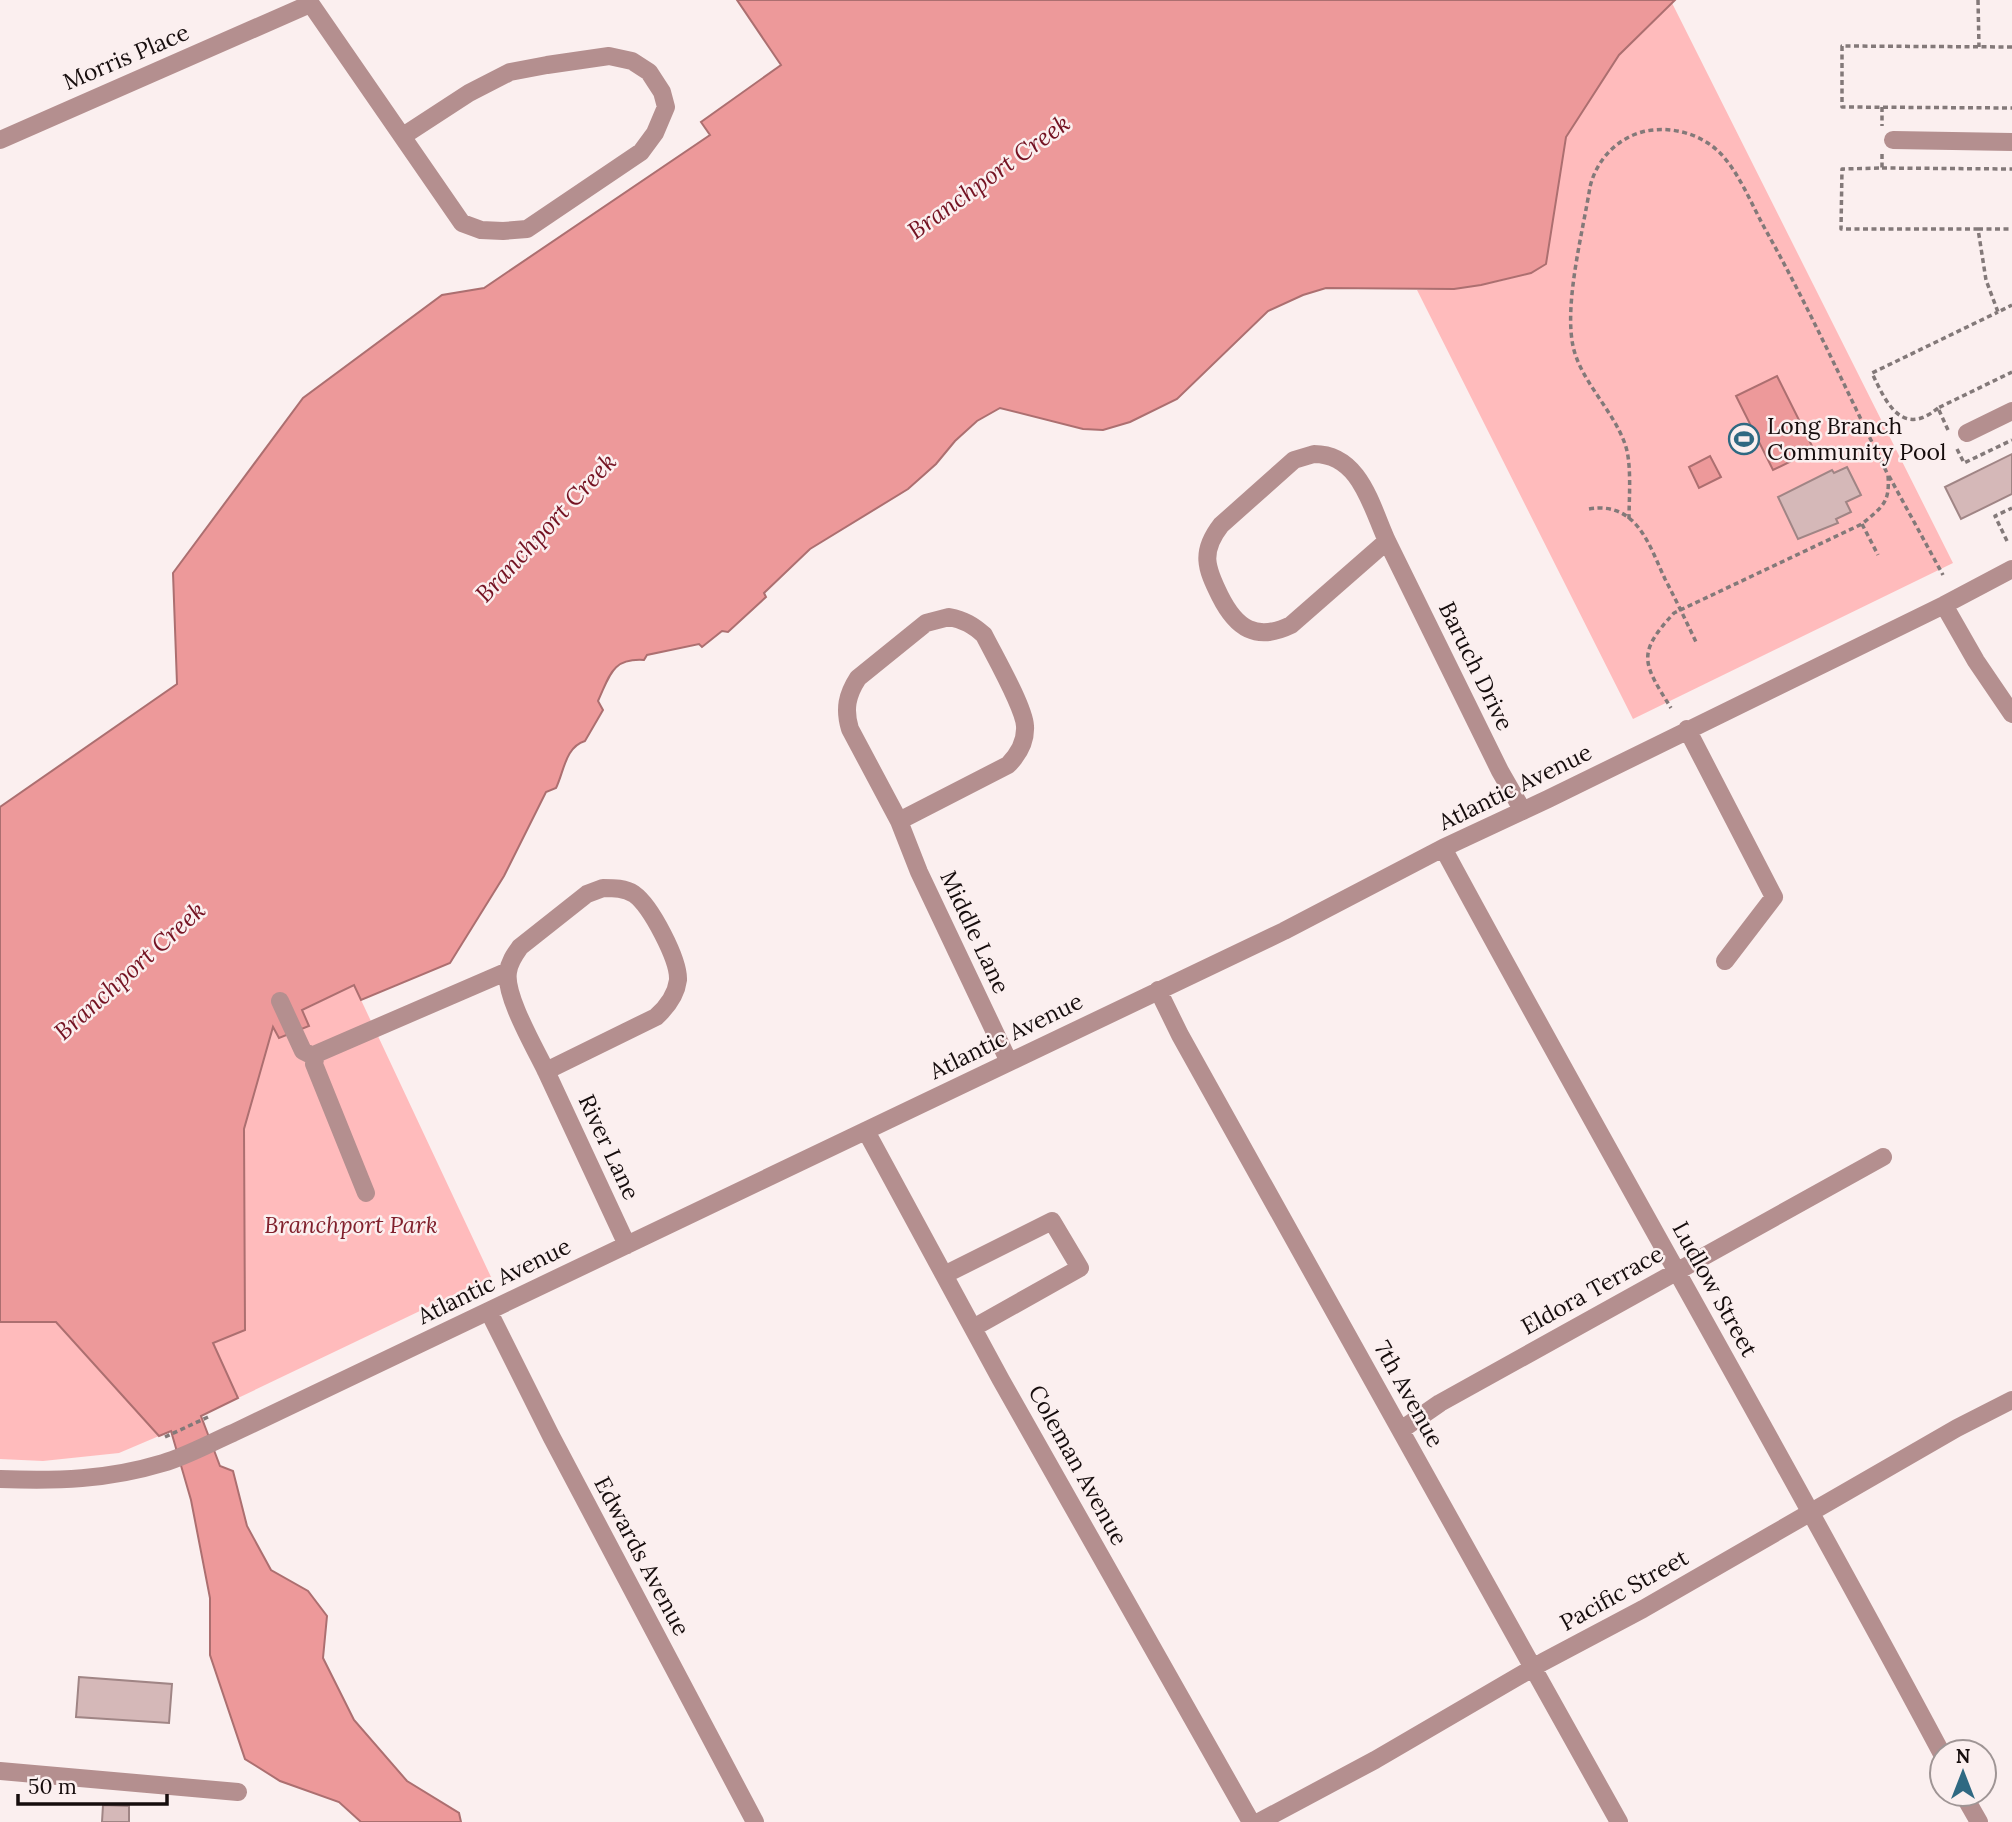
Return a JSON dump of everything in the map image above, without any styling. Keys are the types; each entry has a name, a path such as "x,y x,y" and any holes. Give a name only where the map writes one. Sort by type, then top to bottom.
{"street":[{"path":"309,2 462,223 481,230 527,229 641,152 655,133 666,107 662,92 649,72 632,61 609,56 510,72 469,93 402,136"},
{"name":"Morris Place","path":"0,140 309,2"},
{"path":"1886,138 2012,142"},
{"path":"1967,433 2012,411"},
{"name":"Baruch Drive","path":"1387,541 1291,625 1265,633 1242,626 1229,614 1209,573 1207,563 1213,536 1222,525 1294,460 1314,454 1344,461 1356,473 1500,771 1523,811"},
{"name":"Atlantic Avenue","path":"0,1479 59,1481 120,1474 171,1460 215,1441 1284,931 1443,848 1944,605 2012,569"},
{"path":"1944,605 1976,661 2012,714"},
{"name":"Middle Lane","path":"899,821 1008,765 1017,755 1024,740 1023,716 984,635 962,620 949,617 926,623 858,678 850,689 846,716 876,781 899,821 919,872 1009,1062"},
{"path":"1687,729 1774,897 1726,961"},
{"name":"Ludlow Street","path":"1443,848 1933,1738"},
{"path":"366,1193 314,1064 315,1057 320,1052 508,971 520,947 587,894 603,888 617,888 633,893 648,907 677,968 678,982 674,995 656,1017 546,1071"},
{"name":"River Lane","path":"508,971 510,994 627,1245"},
{"name":"7th Avenue","path":"1158,990 1180,1035 1619,1822"},
{"path":"280,1001 301,1048 315,1057"},
{"name":"Coleman Avenue","path":"866,1131 973,1328 1251,1822"},
{"name":"Eldora Terrace","path":"1401,1430 1440,1403 1883,1157"},
{"path":"944,1275 1052,1221 1080,1268 973,1328"},
{"name":"Edwards Avenue","path":"489,1312 551,1436 755,1822"},
{"name":"Pacific Street","path":"1259,1822 1643,1609 1956,1428 2012,1400"},
{"path":"0,1771 239,1792"}],"path":[{"path":"1978,0 1979,47"},
{"path":"2012,47 1842,46 1842,107 2012,108"},
{"path":"1882,107 1886,138 1882,168"},
{"path":"1629,519 1625,442 1577,358 1570,317 1592,178 1602,160 1617,144 1636,134 1663,129 1697,137 1720,153 1728,163 1790,274 1888,475 1943,575"},
{"path":"2012,169 1842,169 1841,229 2012,229"},
{"path":"1978,229 1986,280 1998,312"},
{"path":"1938,408 1931,414 1915,419 1900,416 1888,406 1872,373 2012,305"},
{"path":"1671,708 1653,679 1648,655 1654,634 1680,608 1862,524 1886,503 1889,493 1888,475"},
{"path":"1589,509 1600,507 1613,510 1629,519 1647,538 1696,642"},
{"path":"2007,541 1995,516 2012,508"},
{"path":"1862,524 1878,555"},
{"path":"165,1437 208,1417"}],"green space":[{"path":"1672,3 1953,563 1633,719 1417,290 1467,287 1500,281 1545,264 1566,137 1619,55"},
{"name":"Branchport Park","path":"354,985 491,1277 238,1398 213,1343 245,1329 244,1129 273,1026 279,1038 308,1026 302,1011"},
{"path":"0,1322 56,1322 159,1436 119,1453 43,1461 0,1459"}],"water":[{"name":"Branchport Creek","path":"737,0 1675,0 1619,55 1566,137 1546,264 1531,273 1454,289 1326,288 1303,295 1268,311 1177,399 1130,422 1103,430 1083,429 1000,408 977,421 908,489 810,549 764,593 766,597 728,632 722,631 702,647 699,644 647,655 644,660 625,662 614,670 598,701 603,710 585,741 569,754 556,788 546,792 504,876 450,963 361,1000 354,985 302,1010 309,1026 279,1038 273,1027 244,1129 245,1330 213,1343 238,1398 201,1416 220,1466 233,1471 247,1526 271,1570 308,1591 327,1616 323,1658 354,1720 407,1781 459,1813 461,1822 361,1822 339,1802 280,1781 245,1759 210,1655 210,1598 191,1500 171,1431 159,1436 56,1322 0,1322 0,807 177,684 173,573 303,398 442,295 484,288 710,135 701,122 781,65"},
{"path":"1777,376 1814,450 1773,470 1736,396"},
{"path":"1710,456 1721,477 1699,488 1689,467"}],"building":[{"path":"2012,454 2012,494 1961,519 1945,487"},
{"path":"1847,467 1861,495 1846,502 1851,512 1836,519 1838,523 1798,539 1778,497 1832,470 1834,473"},
{"path":"79,1677 172,1684 169,1723 76,1717"},
{"path":"103,1805 129,1806 129,1822 102,1822"}],"place":[{"name":"Long Branch Community Pool","path":"1744,439"}]}
